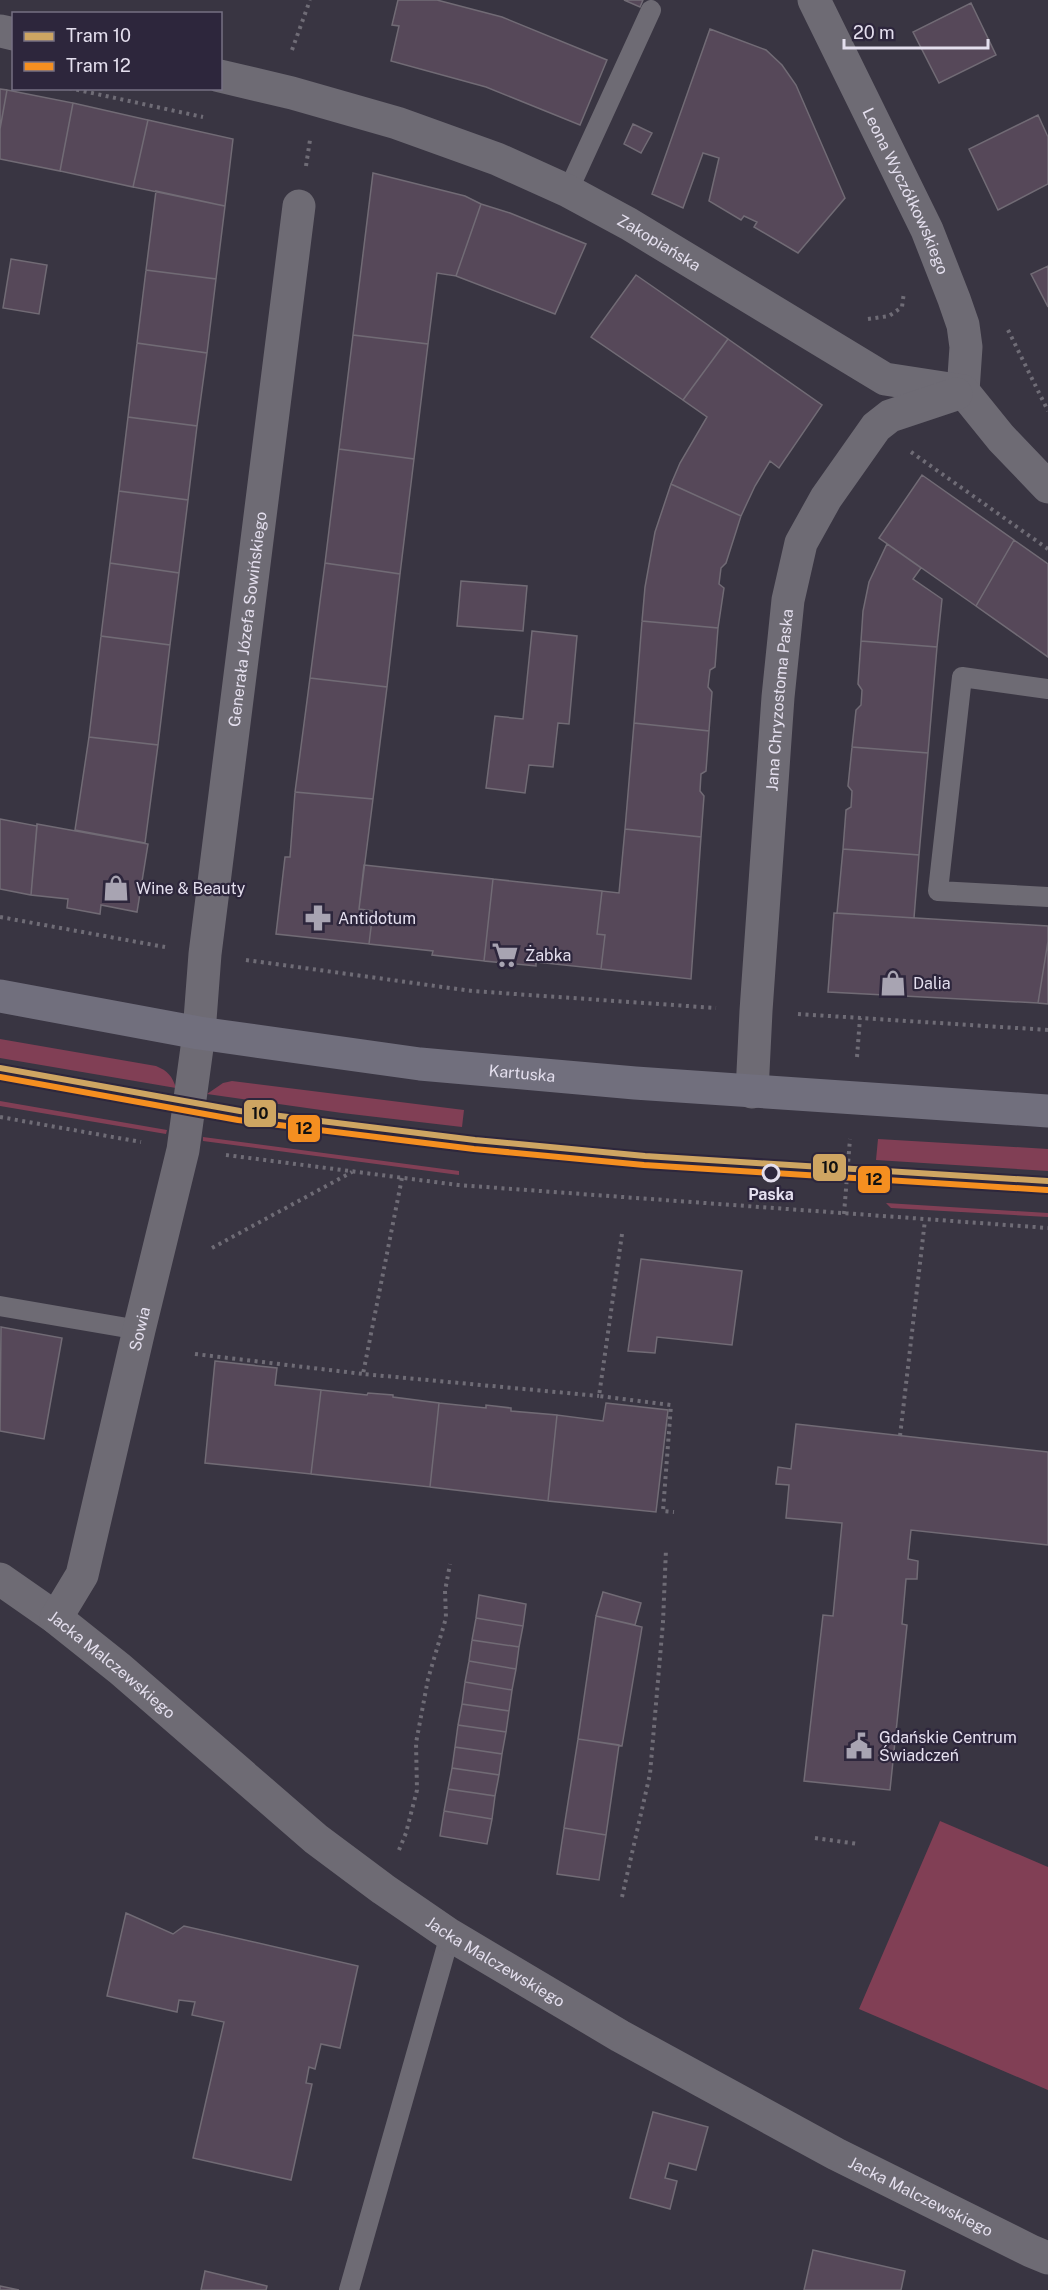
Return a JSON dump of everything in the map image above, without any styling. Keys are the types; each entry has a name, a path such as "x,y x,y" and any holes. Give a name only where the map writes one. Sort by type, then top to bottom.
{"main road":[{"name":"Kartuska","path":"0,996 199,1033 420,1064 752,1092 1048,1111"}],"street":[{"name":"Leona Wyczółkowskiego","path":"814,0 927,230 954,299 963,326 966,347 963,391"},
{"name":"Zakopiańska","path":"222,76 397,123 497,159 568,191 629,224 885,379 963,391"},
{"name":"Generała Józefa Sowińskiego","path":"199,1033 206,954 299,206"},
{"name":"Jana Chryzostoma Paska","path":"752,1092 777,708 788,600 801,543 826,498 876,427 890,416 963,391"},
{"path":"963,391 1001,438 1048,487"},
{"name":"Sowia","path":"56,1618 82,1575 183,1150 199,1033"},
{"name":"Jacka Malczewskiego","path":"0,1579 56,1618 120,1669 316,1839 450,1935 620,2036 836,2154 1031,2252 1048,2258"}],"lane":[{"path":"568,191 651,10"},
{"path":"1048,689 962,676 938,891 1048,897"},
{"path":"0,1306 139,1330"},
{"path":"349,2290 450,1935"}],"path":[{"path":"290,54 310,0"},
{"path":"78,90 214,119"},
{"path":"301,138 321,142"},
{"path":"876,427 1048,549"},
{"path":"0,917 206,954 472,992 726,1009"},
{"path":"787,1014 1048,1030"},
{"path":"0,1117 183,1150 458,1185 1048,1228"},
{"path":"212,1248 352,1171"},
{"path":"363,1374 402,1178"},
{"path":"900,1436 925,1220"},
{"path":"599,1396 622,1234"},
{"path":"195,1354 363,1374 671,1405 663,1511 674,1512"},
{"path":"622,1897 650,1774 663,1622 666,1549"},
{"path":"383,1889 406,1833 417,1790 416,1743 428,1679 446,1618 445,1591 450,1564"},
{"path":"815,1838 858,1844"}],"shaded area":[{"path":"0,1039 156,1066 169,1074 176,1088 0,1058"},
{"path":"232,1081 464,1110 462,1127 207,1094 223,1083"},
{"path":"0,1101 167,1130 166,1134 0,1106"},
{"path":"203,1137 459,1171 459,1175 203,1141"},
{"path":"878,1139 1048,1149 1048,1171 876,1160"},
{"path":"886,1203 1048,1213 1048,1217 891,1208"},
{"path":"940,1821 1048,1867 1048,2090 859,2009"}],"building":[{"path":"398,0 437,0 502,17 607,60 580,125 486,87 391,61 399,26 392,25"},
{"path":"624,0 643,0 640,7"},
{"path":"971,3 996,55 939,83 913,32"},
{"path":"710,29 766,50 782,65 796,85 845,198 798,253 754,227 757,222 744,216 741,220 709,201 719,158 703,153 683,208 652,194"},
{"path":"0,89 7,90 0,129"},
{"path":"7,90 73,103 60,171 0,159 0,129"},
{"path":"73,103 148,120 133,187 60,171"},
{"path":"1038,115 1048,137 1048,184 998,210 969,149"},
{"path":"148,120 233,139 225,206 133,187"},
{"path":"633,124 652,133 641,153 624,144"},
{"path":"373,173 465,196 481,204 456,276 437,273 428,344 353,335"},
{"path":"156,191 225,206 216,279 146,270"},
{"path":"481,204 510,213 586,244 555,314 456,276"},
{"path":"11,259 47,265 39,314 3,308"},
{"path":"1048,266 1048,307 1031,274"},
{"path":"146,270 216,279 207,353 137,343"},
{"path":"636,275 728,339 683,400 591,337"},
{"path":"353,335 428,344 414,459 339,449"},
{"path":"728,339 822,405 779,468 770,461 741,516 671,484 680,463 707,417 683,400"},
{"path":"137,343 207,353 197,426 128,417"},
{"path":"128,417 197,426 188,500 119,491"},
{"path":"339,449 414,459 400,574 325,563"},
{"path":"922,475 1014,540 976,606 879,538"},
{"path":"671,484 741,516 726,563 721,568 719,584 724,588 718,628 642,621 645,587 655,532"},
{"path":"119,491 188,500 179,573 110,563"},
{"path":"1014,540 1048,564 1048,657 976,606"},
{"path":"887,544 921,568 913,579 942,599 937,647 861,641 863,611 869,582"},
{"path":"110,563 179,573 170,645 101,636"},
{"path":"325,563 400,574 387,687 310,678"},
{"path":"461,581 527,586 523,631 457,626"},
{"path":"642,621 718,628 715,667 710,670 708,687 712,692 709,731 634,723"},
{"path":"532,631 577,636 569,724 558,723 553,767 529,765 525,793 486,788 495,716 523,719"},
{"path":"101,636 170,645 158,745 89,737"},
{"path":"861,641 937,647 928,753 852,747 856,710 861,705 862,690 858,684"},
{"path":"310,678 387,687 373,799 295,792"},
{"path":"634,723 709,731 706,771 701,774 700,791 704,796 701,837 625,829"},
{"path":"89,737 158,745 145,843 75,830"},
{"path":"852,747 928,753 919,855 843,849 846,810 851,807 852,791 848,786"},
{"path":"295,792 373,799 359,909 373,911 369,944 276,934 285,857 290,857"},
{"path":"0,819 37,826 31,895 0,889"},
{"path":"37,824 148,844 137,912 101,905 100,914 67,908 68,899 31,895"},
{"path":"625,829 701,837 691,979 601,969 605,935 597,934 602,891 619,893"},
{"path":"843,849 919,855 914,918 837,913"},
{"path":"364,865 493,879 484,961 432,955 433,951 369,944 373,911 359,909"},
{"path":"493,879 602,891 597,934 605,935 601,969 536,962 536,966 484,961"},
{"path":"834,913 1048,926 1048,941 1038,1003 828,992"},
{"path":"1048,941 1048,1004 1038,1003"},
{"path":"641,1259 742,1271 732,1345 657,1337 655,1353 628,1351"},
{"path":"1,1327 62,1338 44,1439 0,1431"},
{"path":"215,1361 277,1368 275,1385 321,1390 311,1474 205,1463"},
{"path":"321,1390 367,1395 368,1393 393,1395 393,1397 439,1403 430,1487 311,1474"},
{"path":"439,1403 486,1408 486,1405 511,1408 511,1411 557,1415 548,1501 430,1487"},
{"path":"606,1403 668,1410 656,1512 548,1501 557,1415 603,1421"},
{"path":"796,1424 1048,1452 1048,1545 911,1530 908,1559 918,1561 917,1579 906,1579 902,1624 907,1625 890,1790 804,1781 823,1615 833,1616 842,1523 786,1518 789,1485 776,1484 778,1467 791,1469"},
{"path":"603,1592 641,1603 635,1625 596,1616"},
{"path":"479,1595 526,1604 523,1626 476,1618"},
{"path":"596,1616 642,1627 622,1746 578,1739"},
{"path":"476,1618 523,1626 519,1647 472,1640"},
{"path":"472,1640 519,1647 516,1669 469,1661"},
{"path":"469,1661 516,1669 512,1690 465,1682"},
{"path":"465,1682 512,1690 509,1711 462,1704"},
{"path":"462,1704 509,1711 506,1732 458,1725"},
{"path":"458,1725 506,1732 502,1754 455,1747"},
{"path":"578,1739 619,1745 606,1835 564,1828"},
{"path":"455,1747 502,1754 499,1775 452,1768"},
{"path":"452,1768 499,1775 495,1796 448,1789"},
{"path":"448,1789 495,1796 492,1819 444,1811"},
{"path":"444,1811 492,1819 487,1844 440,1836"},
{"path":"564,1828 606,1835 599,1880 557,1874"},
{"path":"126,1913 173,1934 184,1926 358,1966 340,2048 321,2044 315,2069 309,2067 306,2083 312,2084 291,2180 193,2158 224,2022 192,2015 195,2002 179,2000 177,2012 107,1996"},
{"path":"653,2112 708,2127 696,2170 669,2163 665,2178 677,2181 670,2209 630,2198"},
{"path":"813,2250 905,2271 901,2290 804,2290"},
{"path":"205,2271 267,2286 266,2290 201,2290"},
{"path":"0,2286 19,2290 0,2290"}],"tram line":[{"name":"10","path":"0,1068 240,1111 475,1140 645,1156 1048,1181"},
{"name":"12","path":"0,1077 238,1120 474,1149 644,1165 1047,1190"}],"place":[{"name":"Wine & Beauty","path":"116,888"},
{"name":"Antidotum","path":"318,918"},
{"name":"Żabka","path":"505,955"},
{"name":"Dalia","path":"893,983"},
{"name":"Paska","path":"771,1173"},
{"name":"Gdańskie Centrum Świadczeń","path":"859,1746"}]}
